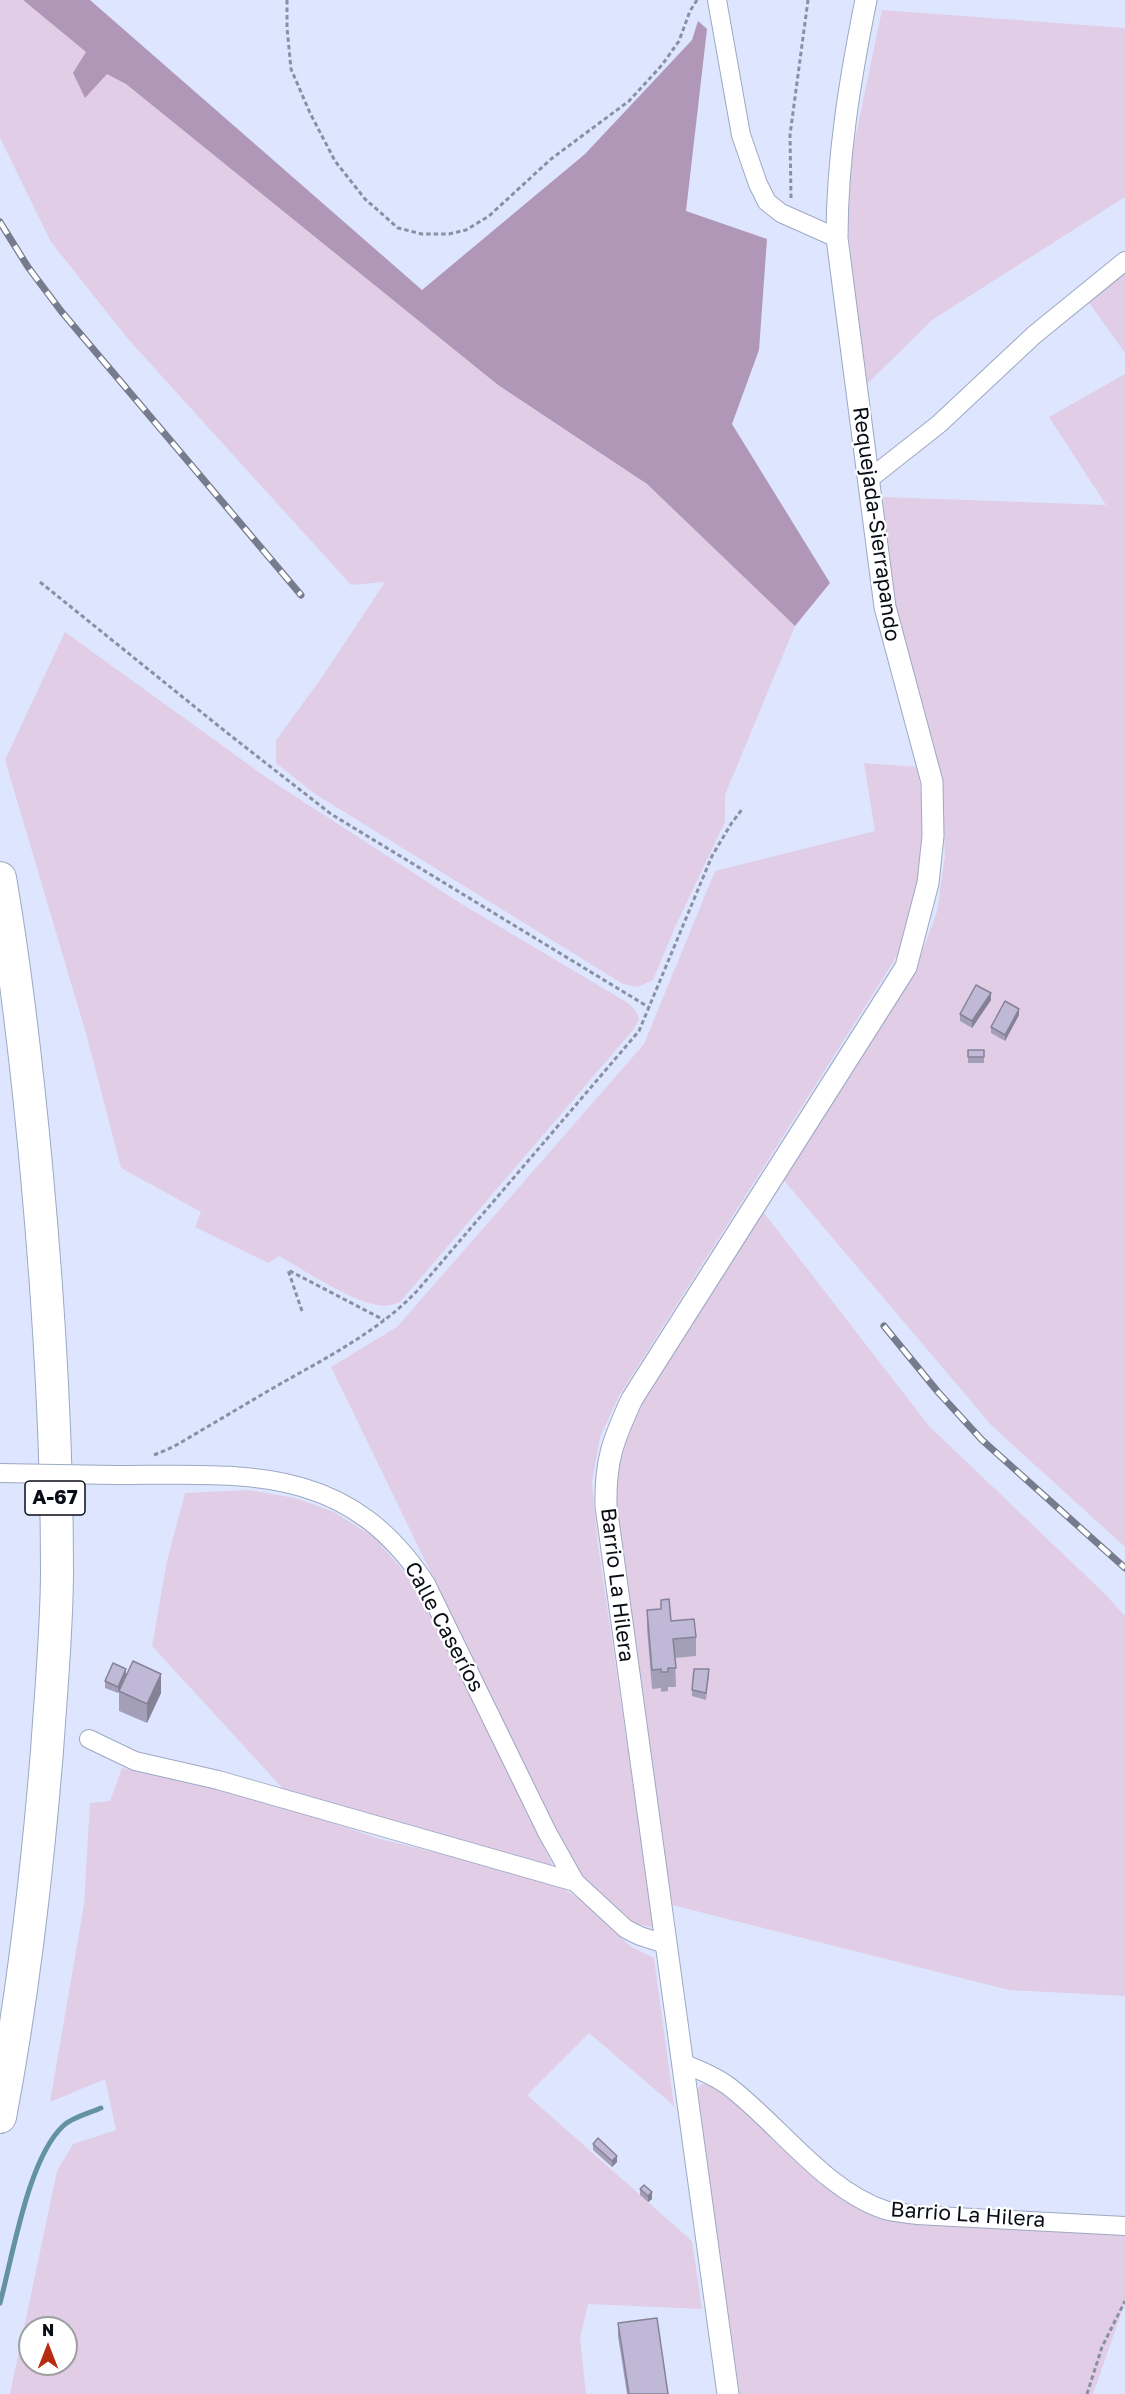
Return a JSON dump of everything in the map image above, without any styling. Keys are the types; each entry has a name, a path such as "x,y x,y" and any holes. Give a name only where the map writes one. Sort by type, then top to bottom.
{"highway":[{"name":"A-67","path":"0,878 29,1090 48,1296 57,1572 41,1827 19,2006 0,2117"}],"street":[{"path":"717,0 744,145 767,202 792,218 837,238"},
{"name":"Requejada-Sierrapando","path":"787,1153 906,967 928,883 933,836 932,782 885,607 837,238 837,189 841,149 866,0"},
{"path":"868,480 939,424 1034,335 1125,261"},
{"name":"Barrio La Hilera","path":"728,2394 606,1506 606,1467 616,1433 632,1399 787,1153"},
{"name":"Calle Caseríos","path":"0,1473 240,1476 286,1482 329,1496 348,1507 404,1552 426,1584 547,1832 575,1882 626,1929 665,1944"},
{"name":"Calle Caseríos","path":"89,1739 135,1761 218,1780 575,1882"},
{"name":"Barrio La Hilera","path":"682,2063 704,2071 727,2085 838,2184 862,2201 887,2211 917,2215 1125,2226"}],"path":[{"path":"287,0 286,28 291,69 310,114 335,161 364,199 398,228 422,234 449,234 466,230 481,221 551,159 629,101 662,65 679,41 690,11 697,0"},
{"path":"792,218 790,135 808,0"},
{"path":"40,582 331,814 650,1008"},
{"path":"147,1456 173,1447 323,1360 402,1307 639,1031 712,856 743,808"},
{"path":"302,1311 288,1270 384,1320"},
{"path":"1087,2394 1102,2347 1125,2301"}],"shaded area":[{"path":"0,0 23,0 86,52 85,98 107,73 126,84 498,385 647,484 795,626 725,795 725,822 675,927 653,980 638,987 623,984 315,794 276,763 276,740 320,680 385,582 351,585 128,339 51,242 0,138"},
{"path":"23,0 90,0 422,290 585,154 692,40 698,21 707,29 686,211 767,239 759,350 732,424 830,583 795,626 647,484 498,385 126,84 107,74 85,98 73,73 86,52"},
{"path":"882,10 1125,28 1125,197 932,320 865,386 847,218 848,173"},
{"path":"1125,271 1125,353 1087,300"},
{"path":"1125,374 1125,1547 992,1426 781,1177 919,960 937,912 945,855 942,797 928,725 903,645 888,568 883,497 1106,505 1049,417"},
{"path":"65,632 270,780 460,903 628,1003 636,1011 639,1019 633,1030 400,1302 383,1306 367,1303 279,1256 268,1263 195,1227 201,1212 121,1168 87,1037 5,760"},
{"path":"864,763 918,767 924,820 920,882 904,945 619,1396 600,1437 592,1482 598,1545 654,1928 631,1922 591,1889 573,1865 331,1367 397,1327 644,1044 715,871 875,831"},
{"path":"761,1209 929,1426 1104,1593 1125,1616 1125,1996 1009,1990 668,1904 617,1528 615,1490 617,1458 629,1421"},
{"path":"249,1490 295,1498 334,1512 375,1538 405,1573 432,1616 554,1868 286,1792 152,1646 167,1561 185,1493"},
{"path":"122,1768 250,1794 380,1839 525,1874 564,1889 585,1903 630,1946 654,1958 674,2106 589,2033 527,2095 692,2241 702,2309 588,2304 580,2338 586,2394 10,2394 18,2356 18,2376 78,2376 78,2316 26,2316 57,2171 73,2144 116,2130 105,2079 50,2102 84,1904 90,1803 110,1801"},
{"path":"701,2084 716,2085 846,2198 1125,2233 1125,2303 1093,2394 737,2394 696,2093"}],"building":[{"path":"976,985 991,993 972,1021 960,1014"},
{"path":"1005,1001 1019,1009 1005,1035 991,1027"},
{"path":"968,1050 984,1050 984,1057 968,1057"},
{"path":"669,1599 671,1621 694,1619 696,1637 673,1639 676,1668 668,1668 668,1672 661,1672 661,1669 652,1670 647,1610 661,1609 661,1600"},
{"path":"133,1661 161,1674 147,1704 119,1691"},
{"path":"113,1663 126,1669 118,1687 105,1681"},
{"path":"694,1669 709,1669 706,1693 692,1690"},
{"path":"598,2138 617,2156 612,2161 593,2144"},
{"path":"644,2185 652,2192 648,2196 640,2189"},
{"path":"657,2318 668,2394 629,2394 618,2323"}],"waterway":[{"path":"0,2303 23,2209 40,2161 63,2126 101,2108"}],"railway":[{"path":"0,222 28,267 61,311 301,595"},
{"path":"884,1326 938,1392 982,1440 1125,1568"}]}
